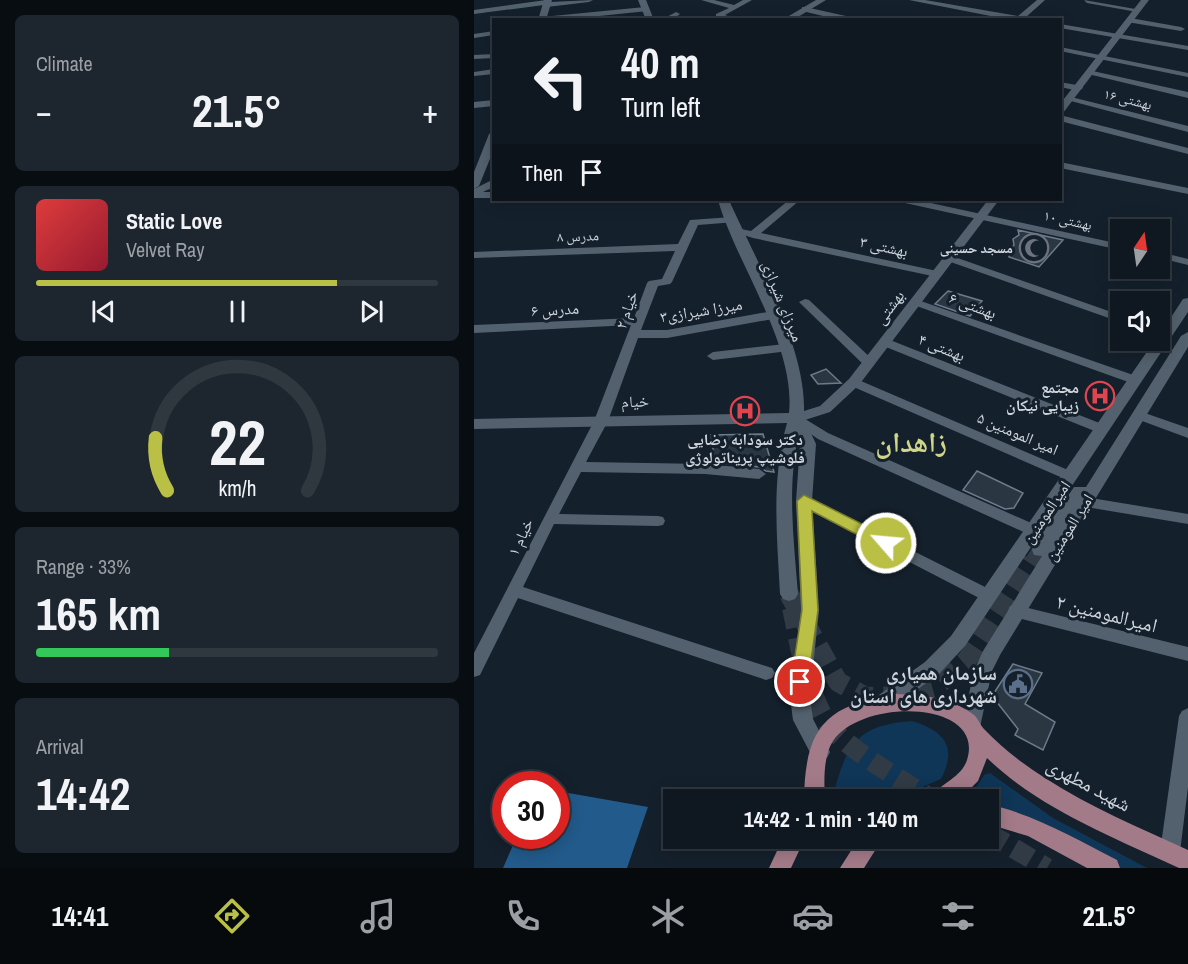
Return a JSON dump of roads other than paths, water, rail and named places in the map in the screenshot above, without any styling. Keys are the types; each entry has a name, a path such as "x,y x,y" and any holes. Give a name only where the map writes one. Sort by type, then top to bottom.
{"main road":[{"path":"1062,108 1145,0"},
{"path":"788,18 804,4 819,1"},
{"path":"542,18 547,2"},
{"path":"643,4 649,18"},
{"path":"474,186 492,139"},
{"path":"474,194 492,183"},
{"name":"میرزای شیرازی","path":"723,201 785,348 796,394 797,418"},
{"name":"بهشتی","path":"797,418 825,409 854,382 992,201"},
{"name":"امیرالمومنین","path":"1170,324 1188,302"},
{"name":"امیر المومنین","path":"974,731 983,671 992,651 1188,336"},
{"name":"امیرالمومنین","path":"884,703 945,656 958,641 1135,380 1152,351"},
{"path":"797,418 808,444 804,501 810,610 800,697 803,720 820,752"},
{"path":"789,594 785,477 789,443 797,418"},
{"name":"خیام","path":"474,424 797,418"},
{"path":"1040,550 1114,442 1135,421"},
{"name":"شهید مطهری","path":"814,789 820,752 826,734 833,725 850,714 884,703 903,700 930,704 961,717 1017,771 1045,789 1179,857"},
{"path":"958,789 973,770 980,745 974,731"},
{"path":"999,816 1041,831 1109,868"},
{"path":"780,868 789,849"},
{"path":"851,868 864,849"}],"street":[{"path":"487,0 498,8"},
{"path":"474,12 547,2 589,0"},
{"path":"705,0 735,7"},
{"path":"729,18 719,15 748,0"},
{"path":"913,0 1016,18"},
{"path":"955,7 964,0"},
{"path":"1022,18 1041,0"},
{"path":"1087,1 1137,10"},
{"path":"552,18 594,14 643,4"},
{"path":"804,4 846,18"},
{"path":"1130,20 1180,29"},
{"path":"1062,26 1188,48"},
{"path":"474,36 492,33"},
{"path":"1062,49 1188,75"},
{"path":"474,57 492,56"},
{"path":"474,74 492,71"},
{"path":"1091,72 1188,95"},
{"path":"1062,84 1078,88"},
{"name":"بهشتی ۱۶","path":"1070,98 1184,127"},
{"path":"474,105 492,103"},
{"path":"1062,119 1188,151"},
{"path":"1062,165 1188,191"},
{"path":"474,194 492,195"},
{"path":"753,234 794,201"},
{"name":"بهشتی ۱۰","path":"910,201 1110,244"},
{"name":"بهشتی ۳","path":"694,222 734,226 753,234 937,274"},
{"name":"خیام ۲","path":"601,421 653,283 666,282 694,222"},
{"name":"مدرس ۸","path":"474,255 682,247"},
{"path":"949,258 1110,315"},
{"path":"1170,258 1188,262"},
{"path":"805,302 869,363"},
{"name":"بهشتی ۶","path":"915,302 1135,380"},
{"name":"میرزا شیرازی۳","path":"635,334 667,334 773,315"},
{"name":"مدرس ۶","path":"474,329 637,321"},
{"name":"بهشتی ۴","path":"885,342 1102,429"},
{"path":"713,356 785,348"},
{"name":"امیر المومنین ۵","path":"854,382 1070,476"},
{"path":"797,418 823,436 1033,530"},
{"name":"خیام ۱","path":"475,667 601,421"},
{"path":"1135,421 1188,433"},
{"path":"577,467 705,469 759,474"},
{"path":"804,501 988,596"},
{"path":"1085,502 1188,519"},
{"path":"549,519 658,520"},
{"path":"515,591 766,673"},
{"name":"امیرالمومنین ۲","path":"1016,611 1188,654"},
{"path":"1179,857 1188,716"}],"tunnel":[{"path":"1032,562 1040,550"},
{"path":"789,594 838,682 866,697 902,696 935,687 967,660 1033,561"},
{"path":"792,608 812,692 824,718 832,729 858,751 915,789"},
{"path":"999,840 1047,868"}],"place":[{"name":"مسجد حسینی","path":"1034,248"},
{"name":"مجتمع زیبایی نیکان","path":"1100,396"},
{"name":"دکتر سودابه رضایی فلوشیپ پریناتولوژی","path":"745,411"},
{"name":"سازمان همیاری شهرداری های استان","path":"1018,684"}],"district":[{"name":"زاهدان","path":"911,442"}]}
